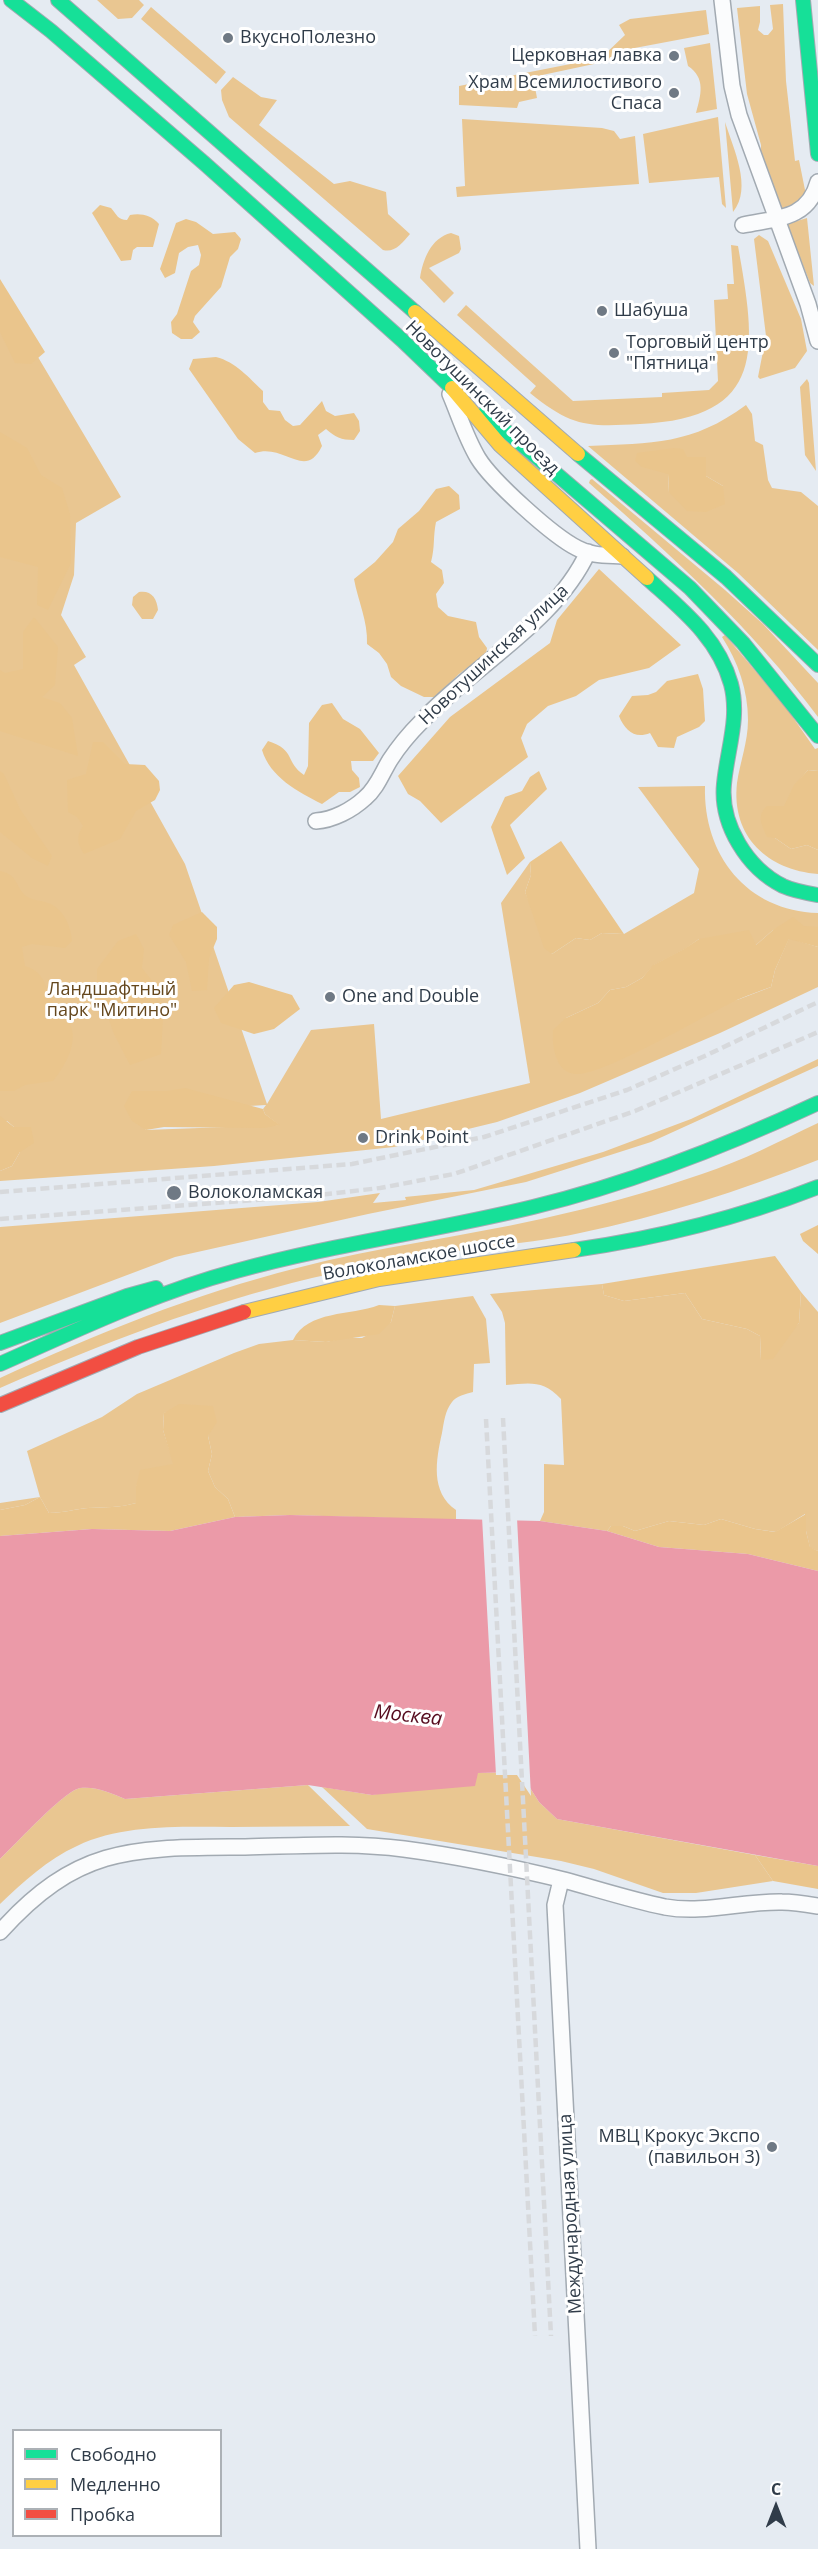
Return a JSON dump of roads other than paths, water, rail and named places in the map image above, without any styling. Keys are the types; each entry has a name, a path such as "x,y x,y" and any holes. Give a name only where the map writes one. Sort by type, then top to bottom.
{"main road":[{"name":"Новотушинский проезд","path":"11,0 51,31 204,163 445,380 500,445 702,628 717,651 733,694 733,742 724,786 729,824 747,856 760,870"},
{"name":"Новотушинский проезд","path":"58,0 539,422 726,577 818,665"},
{"path":"803,0 818,154"},
{"path":"101,75 95,65 99,54 109,49 120,53"},
{"path":"445,380 690,588 743,643 818,736"},
{"path":"760,870 801,884 818,884"},
{"path":"760,870 776,882 798,891 818,895"},
{"name":"Волоколамское шоссе","path":"0,1343 127,1296 187,1280 233,1272 358,1242 533,1207 604,1188 749,1136 818,1103"},
{"name":"Волоколамское шоссе","path":"0,1405 113,1357 243,1313 378,1280 611,1245 696,1228 764,1208 818,1187"},
{"name":"Волоколамское шоссе","path":"0,1364 138,1305 233,1272"}],"street":[{"path":"722,0 736,105 808,304 818,340"},
{"path":"809,57 818,42"},
{"path":"743,225 801,211 815,192 818,182"},
{"path":"445,380 479,460 502,486 555,534 577,549 622,556"},
{"name":"Новотушинская улица","path":"316,821 336,816 365,799 390,760 420,722 449,693 560,597 580,569 588,552"},
{"path":"0,1932 20,1910 59,1879 94,1860 132,1851 176,1848 372,1847 402,1849 561,1880 666,1907 703,1908 781,1902 818,1906"},
{"name":"Международная улица","path":"561,1880 555,1905 588,2549"}],"water":[{"name":"Москва","path":"290,1515 540,1521 607,1531 659,1547 748,1554 818,1571 818,1866 557,1819 539,1802 520,1772 478,1773 475,1786 372,1795 308,1785 125,1799 98,1789 80,1788 63,1798 0,1859 0,1536 92,1529 170,1531 235,1517"}],"railway":[{"path":"0,1192 352,1164 484,1137 627,1090 818,1002"},
{"path":"0,1219 309,1196 380,1188 454,1174 635,1111 818,1032"},
{"path":"503,1418 551,2336"},
{"path":"486,1419 535,2336"}],"place":[{"name":"ВкусноПолезно","path":"228,38"},
{"name":"Церковная лавка","path":"674,56"},
{"name":"Храм Всемилостивого Спаса","path":"674,93"},
{"name":"Шабуша","path":"602,311"},
{"name":"Торговый центр \"Пятница\"","path":"614,353"},
{"name":"One and Double","path":"330,997"},
{"name":"Drink Point","path":"363,1138"},
{"name":"Волоколамская","path":"174,1193"},
{"name":"МВЦ Крокус Экспо (павильон 3)","path":"772,2147"}],"park label":[{"name":"Ландшафтный парк \"Митино\"","path":"112,1000"}]}
